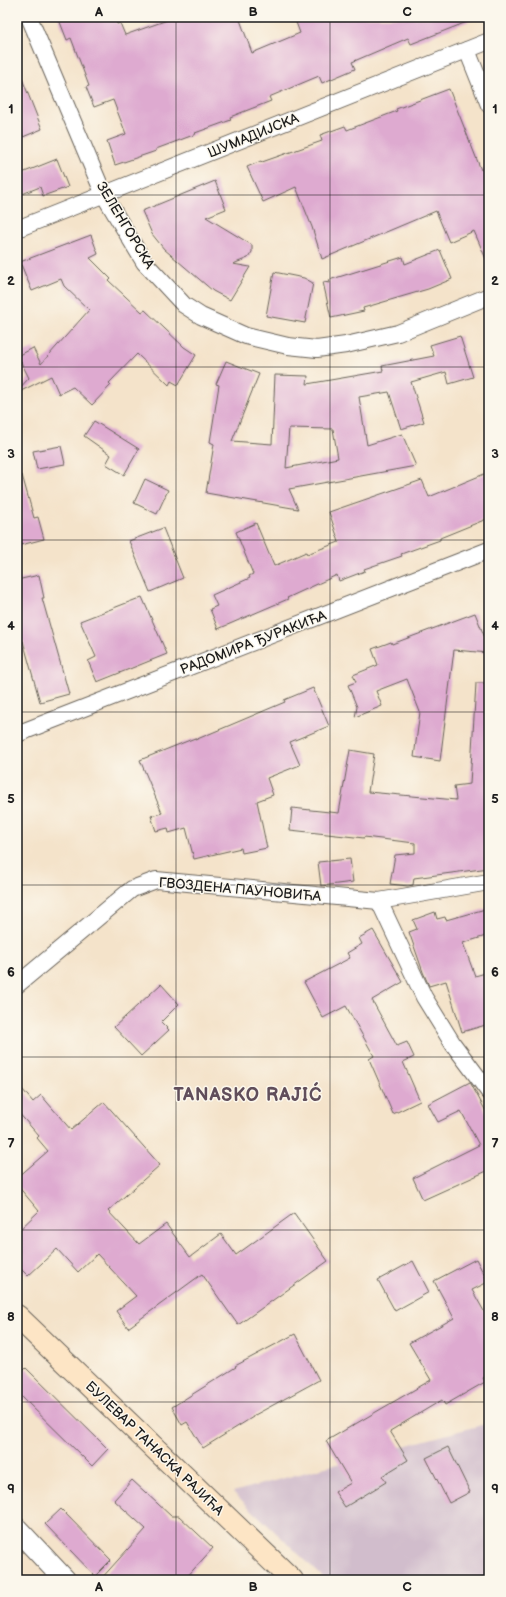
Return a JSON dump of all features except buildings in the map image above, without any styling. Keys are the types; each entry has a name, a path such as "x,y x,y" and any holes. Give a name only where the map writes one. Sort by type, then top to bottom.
{"main road":[{"name":"БУЛЕВАР ТАНАСКА РАЈИЋА","path":"17,1316 292,1580"}],"street":[{"name":"ЗЕЛЕНГОРСКА","path":"29,17 104,195 144,262 184,305 202,316 246,336 288,346 317,349 346,345 398,333 489,296"},
{"name":"ШУМАДИЈСКА","path":"17,229 489,41"},
{"path":"467,50 489,105"},
{"name":"РАДОМИРА ЂУРАКИЋА","path":"17,734 489,550"},
{"name":"ГВОЗДЕНА ПАУНОВИЋА","path":"17,985 132,889 156,880 378,901 489,882"},
{"path":"378,901 424,997 453,1044 489,1092"},
{"path":"17,1529 65,1580"}],"shaded area":[{"path":"489,1423 489,1580 326,1580 233,1492"}],"district":[{"name":"TANASKO RAJIĆ","path":"248,1095"}]}
